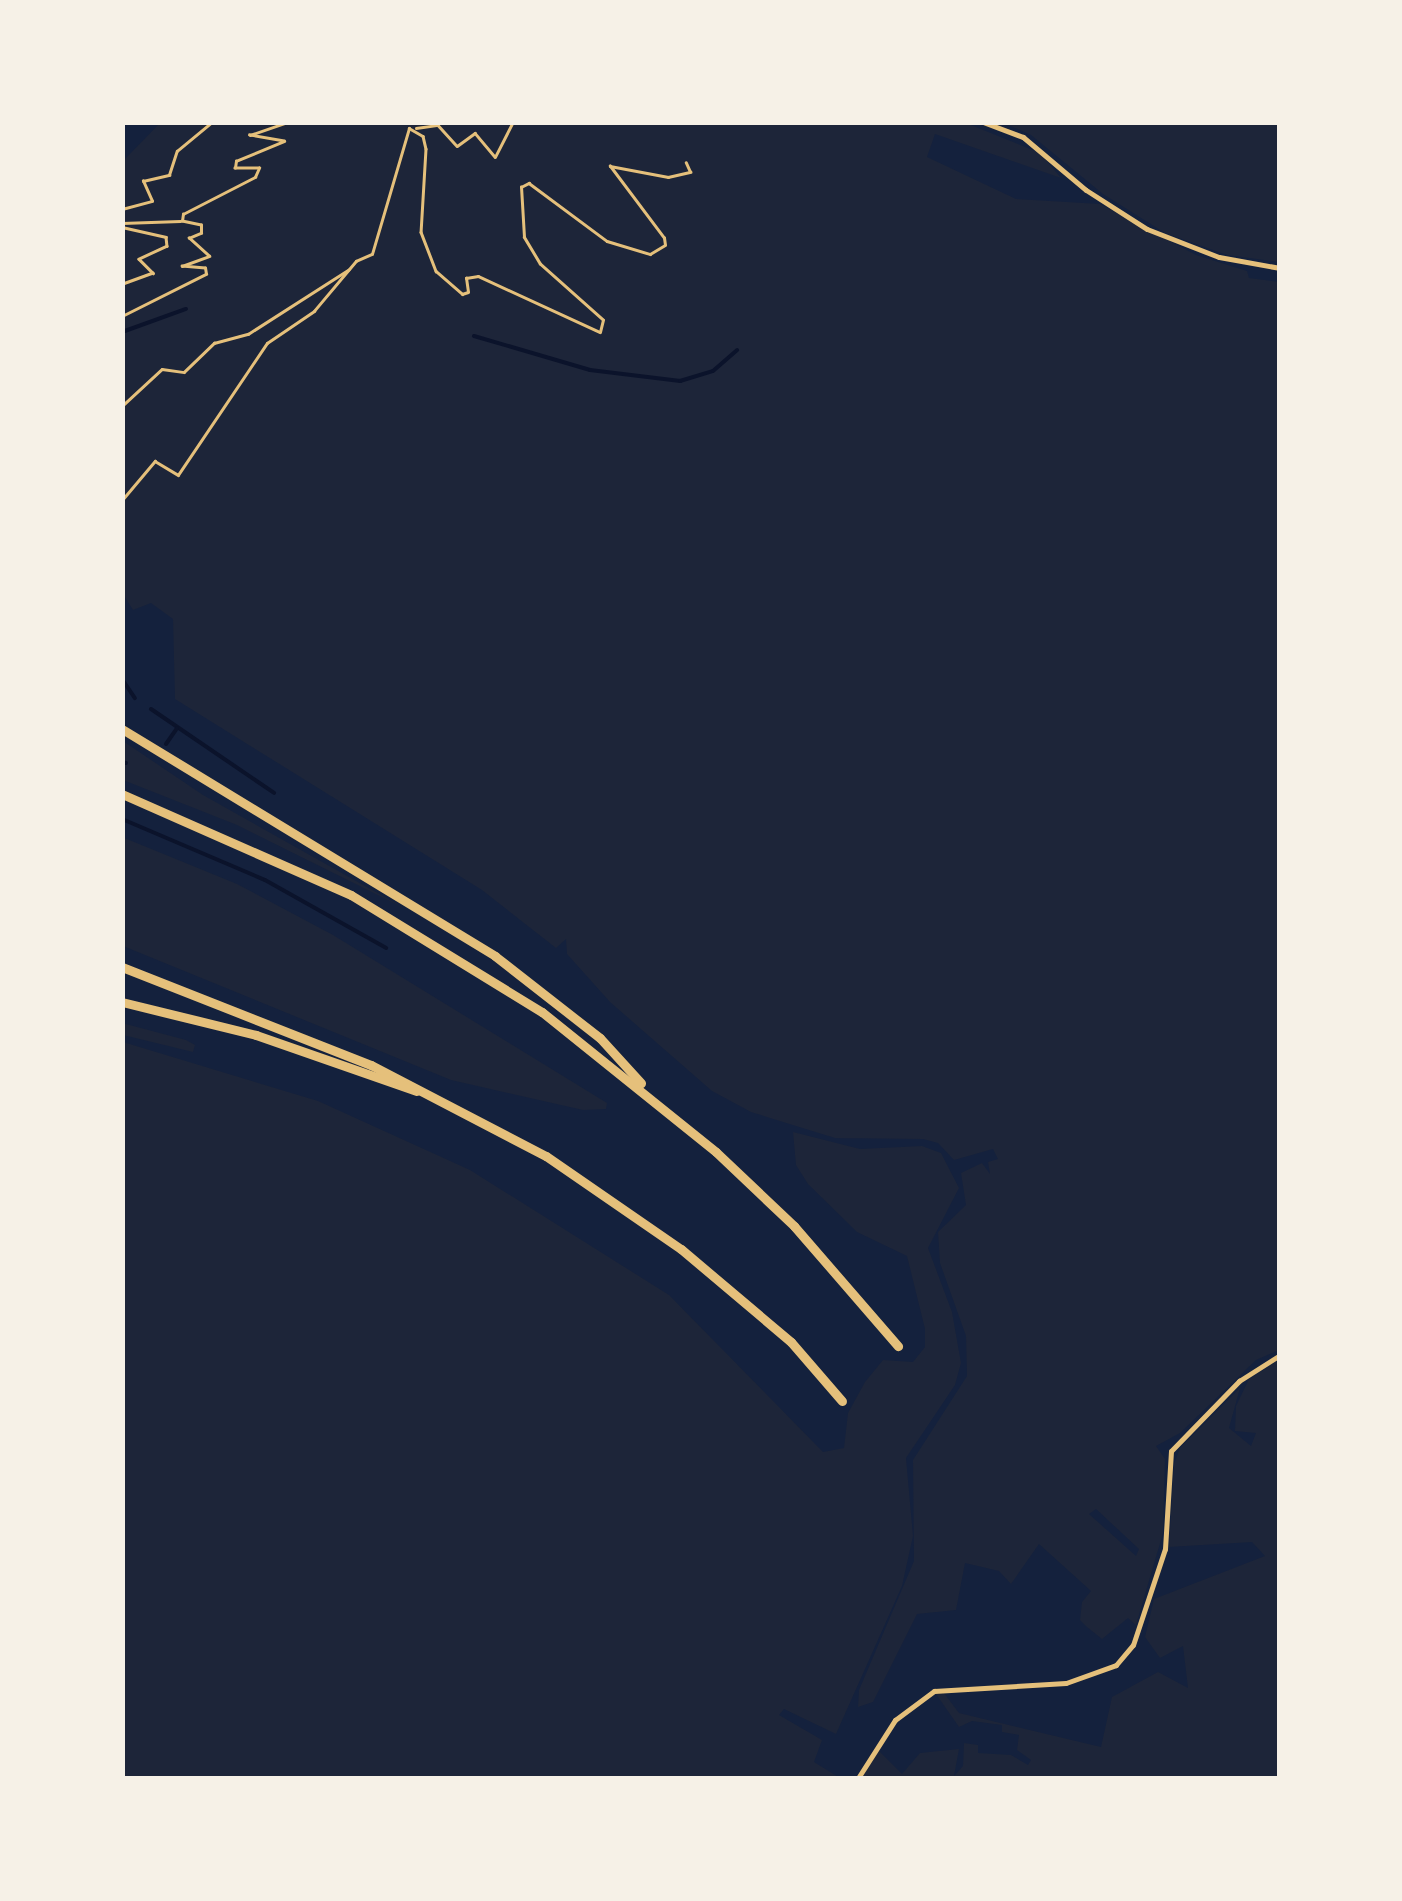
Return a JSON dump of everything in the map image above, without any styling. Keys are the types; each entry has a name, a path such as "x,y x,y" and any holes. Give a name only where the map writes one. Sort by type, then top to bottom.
{"highway":[{"path":"122,729 495,956 600,1038 645,1089"},
{"path":"122,794 280,860 407,926 542,1012 645,1089 794,1226 898,1346"},
{"path":"122,967 430,1092 546,1156 681,1249 791,1342 842,1401"},
{"path":"122,1002 256,1036 430,1092"}],"street":[{"path":"983,122 1032,144 1086,190 1148,229 1219,256 1280,268"},
{"path":"858,1778 895,1720 934,1691 1066,1683 1116,1665 1134,1645 1165,1549 1172,1451 1239,1381 1280,1355"}],"path":[{"path":"122,209 152,201 143,181 169,176 177,151 212,122"},
{"path":"182,221 184,214 255,177 259,168 234,168 236,161 284,141 250,136 288,122"},
{"path":"122,406 162,369 184,372 214,344 248,334 349,269 376,246 408,125 438,126 457,146 475,132 494,158 513,122"},
{"path":"416,128 427,168 421,232 436,270 462,294 468,292 466,278 478,276 600,332 602,320 540,264 524,237 522,187 540,190 607,241 650,254 664,238 610,166 668,177 690,172 686,163"},
{"path":"122,225 182,221 201,226 201,234 189,238 209,256 182,266 205,268 206,274 122,316"},
{"path":"122,225 166,237 167,246 139,259 153,273 122,284"},
{"path":"122,500 156,461 178,475 258,353 314,311 349,269"}],"shaded area":[{"path":"160,123 966,123 1040,153 1061,178 935,134 927,157 1016,199 1100,204 1196,255 1247,271 1249,278 1279,282 1279,1350 1256,1360 1180,1433 1156,1446 1165,1459 1163,1533 1136,1625 1128,1618 1102,1639 1087,1627 1080,1620 1082,1602 1091,1591 1039,1544 1011,1584 999,1571 965,1563 956,1610 917,1614 873,1702 858,1707 859,1690 914,1561 913,1460 967,1376 966,1336 940,1263 938,1232 966,1205 961,1173 982,1163 990,1174 988,1162 998,1159 993,1149 954,1160 938,1143 923,1139 835,1138 751,1112 712,1091 610,1002 567,954 566,939 556,948 482,890 175,699 173,619 151,603 133,610 123,594 123,161","holes":["1096,1509 1139,1549 1136,1556 1089,1514"]},
{"path":"1004,123 1279,123 1279,262 1227,255 1165,233 1103,194 1031,135"},
{"path":"123,741 203,795 406,909 237,825 123,780"},
{"path":"122,837 237,884 333,935 607,1103 606,1109 583,1110 451,1080 123,946"},
{"path":"122,1023 186,1040 195,1045 193,1052 123,1035"},
{"path":"123,1042 318,1101 470,1170 669,1295 823,1452 844,1448 848,1413 865,1382 883,1360 913,1362 925,1347 925,1329 907,1256 857,1232 808,1184 796,1165 793,1132 860,1149 922,1146 941,1153 959,1188 928,1248 952,1312 961,1363 955,1385 906,1458 913,1536 902,1586 836,1734 784,1709 779,1715 822,1740 814,1762 840,1778 123,1778"},
{"path":"1279,1360 1279,1778 862,1778 877,1749 902,1774 920,1753 959,1749 954,1776 963,1766 964,1743 978,1745 978,1753 1011,1755 1028,1765 1031,1760 1017,1750 1019,1735 1002,1732 1002,1725 972,1721 959,1727 936,1694 944,1693 959,1713 1101,1747 1112,1697 1158,1672 1188,1688 1183,1646 1160,1658 1145,1637 1154,1599 1265,1556 1252,1542 1169,1547 1174,1464 1180,1448 1240,1388 1229,1428 1251,1446 1256,1433 1235,1431 1236,1406 1249,1379"}],"waterway":[{"path":"122,332 186,309"},
{"path":"474,336 590,370 680,381 713,371 737,350"},
{"path":"122,679 135,698"},
{"path":"151,709 274,793"},
{"path":"166,744 177,728"},
{"path":"122,762 126,763"},
{"path":"122,819 265,880 386,948"}]}
